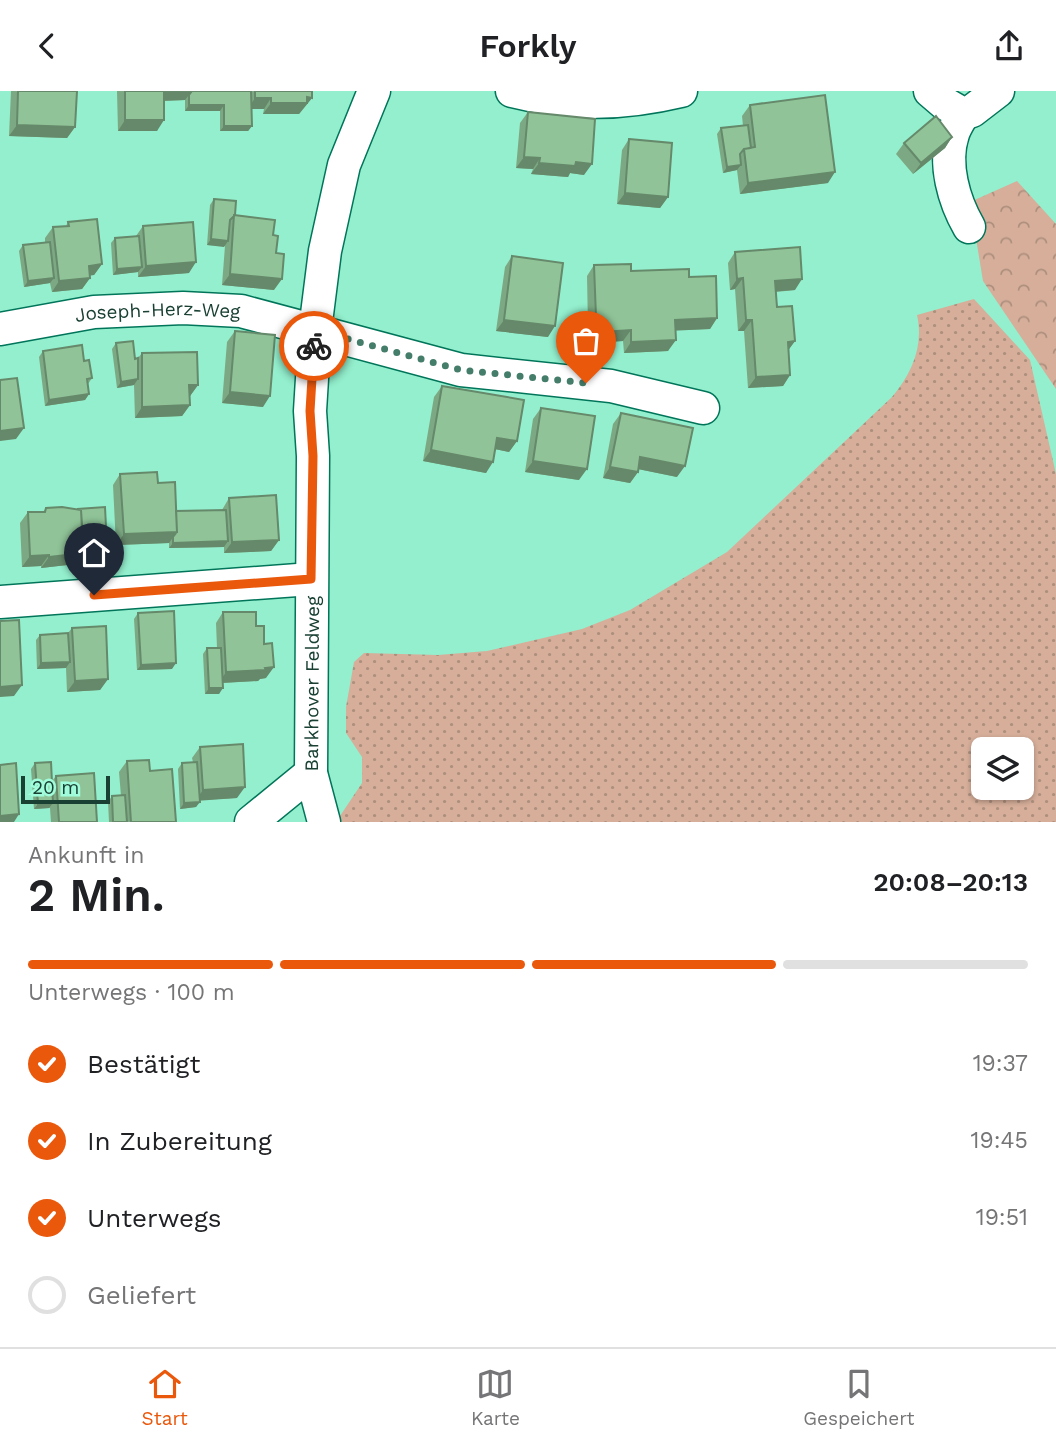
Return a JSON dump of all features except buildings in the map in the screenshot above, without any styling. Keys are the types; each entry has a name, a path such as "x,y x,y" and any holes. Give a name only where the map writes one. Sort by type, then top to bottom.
{"street":[{"name":"Barkhover Feldweg","path":"324,822 310,773 313,456 310,411 315,330 325,251 344,165 374,91"},
{"path":"512,91 541,98 585,103 645,99 681,91"},
{"path":"930,91 954,110 964,114"},
{"path":"969,227 958,208 952,181 950,158 953,134 964,114 998,91"},
{"name":"Joseph-Herz-Weg","path":"0,329 94,311 183,307 241,311 461,370 611,386 703,408"},
{"path":"0,602 311,579"},
{"path":"251,822 310,773"}],"green space":[{"path":"1017,181 1056,224 1056,389 983,281 970,202"},
{"path":"974,299 1030,360 1056,474 1056,822 327,822 340,816 362,783 362,757 346,733 346,707 354,662 364,653 438,655 487,651 582,629 630,610 727,552 892,397 915,359 919,326 917,315"}],"way so far":[{"path":"314,346 315,330 461,370 586,383"}],"route":[{"path":"94,595 311,579 313,456 310,411 314,346"}]}
